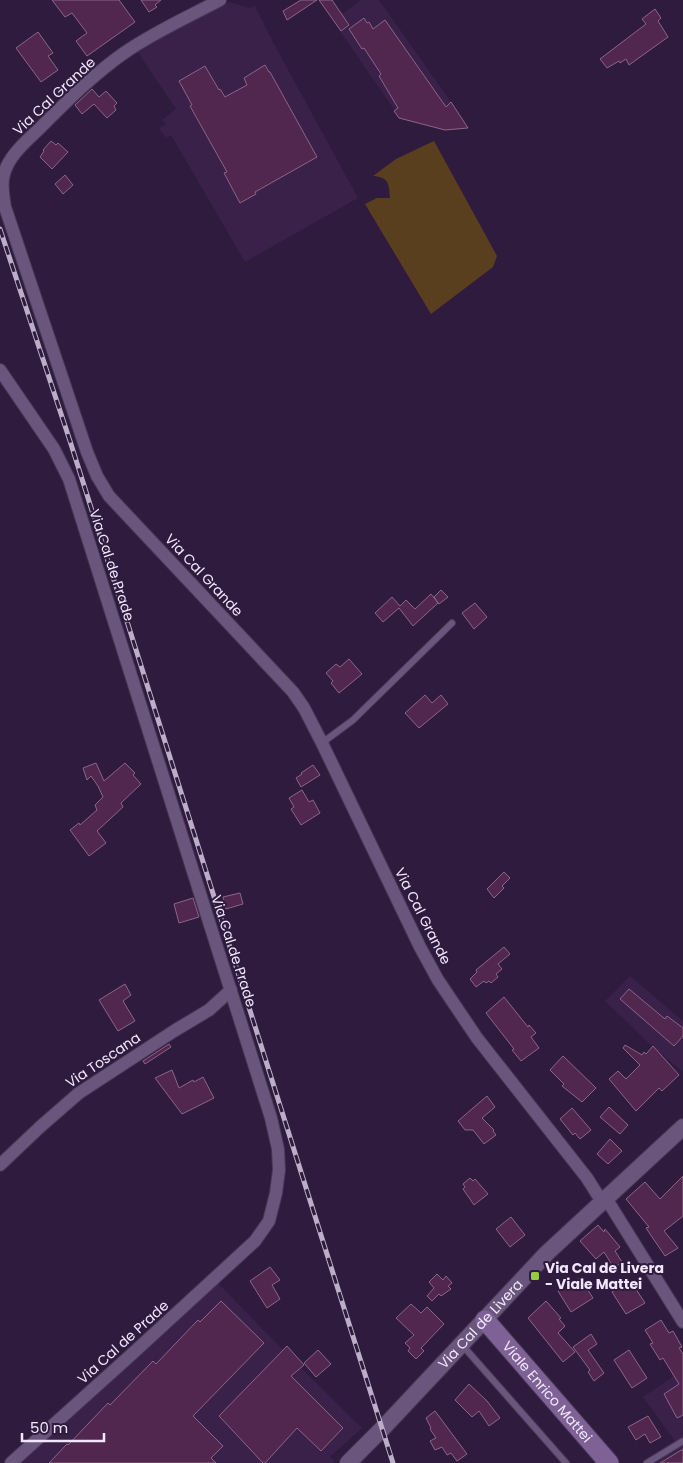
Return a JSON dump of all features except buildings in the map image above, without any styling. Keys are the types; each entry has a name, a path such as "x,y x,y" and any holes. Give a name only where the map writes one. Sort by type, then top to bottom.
{"main road":[{"name":"Viale Enrico Mattei","path":"485,1320 609,1463"}],"street":[{"name":"Via Cal Grande","path":"220,0 136,45 89,80 19,150 6,167 2,182 5,207 84,443 97,476 109,496 293,692 304,708 420,947 438,980 477,1038 587,1178 597,1194 609,1203 683,1322"},
{"name":"Via Cal de Prade","path":"0,370 54,449 69,479 271,1118 278,1149 279,1170 269,1221 255,1241 10,1463"},
{"name":"Via Toscana","path":"0,1165 79,1093 209,1010 231,990"},
{"name":"Via Cal de Livera","path":"348,1463 547,1253 683,1128"}],"lane":[{"path":"322,742 353,720 452,623"},
{"path":"462,1344 566,1463"},
{"path":"647,1463 683,1441"}],"shaded area":[{"path":"361,0 379,0 468,128 445,130 400,118 333,21"},
{"path":"229,2 249,8 255,6 358,198 245,262 171,135 166,138 159,128 166,124 162,120 176,109 137,51"},
{"path":"434,141 497,256 493,267 431,314 365,204 377,198 390,198 387,182 382,178 373,176 396,159"},
{"path":"630,976 683,1021 683,1072 652,1046 605,1001"},
{"path":"218,1283 362,1428 330,1457 335,1461 333,1463 21,1463"},
{"path":"683,1370 683,1463 643,1463 675,1441 643,1397"}],"railway":[{"path":"0,229 70,441 393,1463"}],"place":[{"name":"Via Cal de Livera - Viale Mattei","path":"535,1276"}]}
